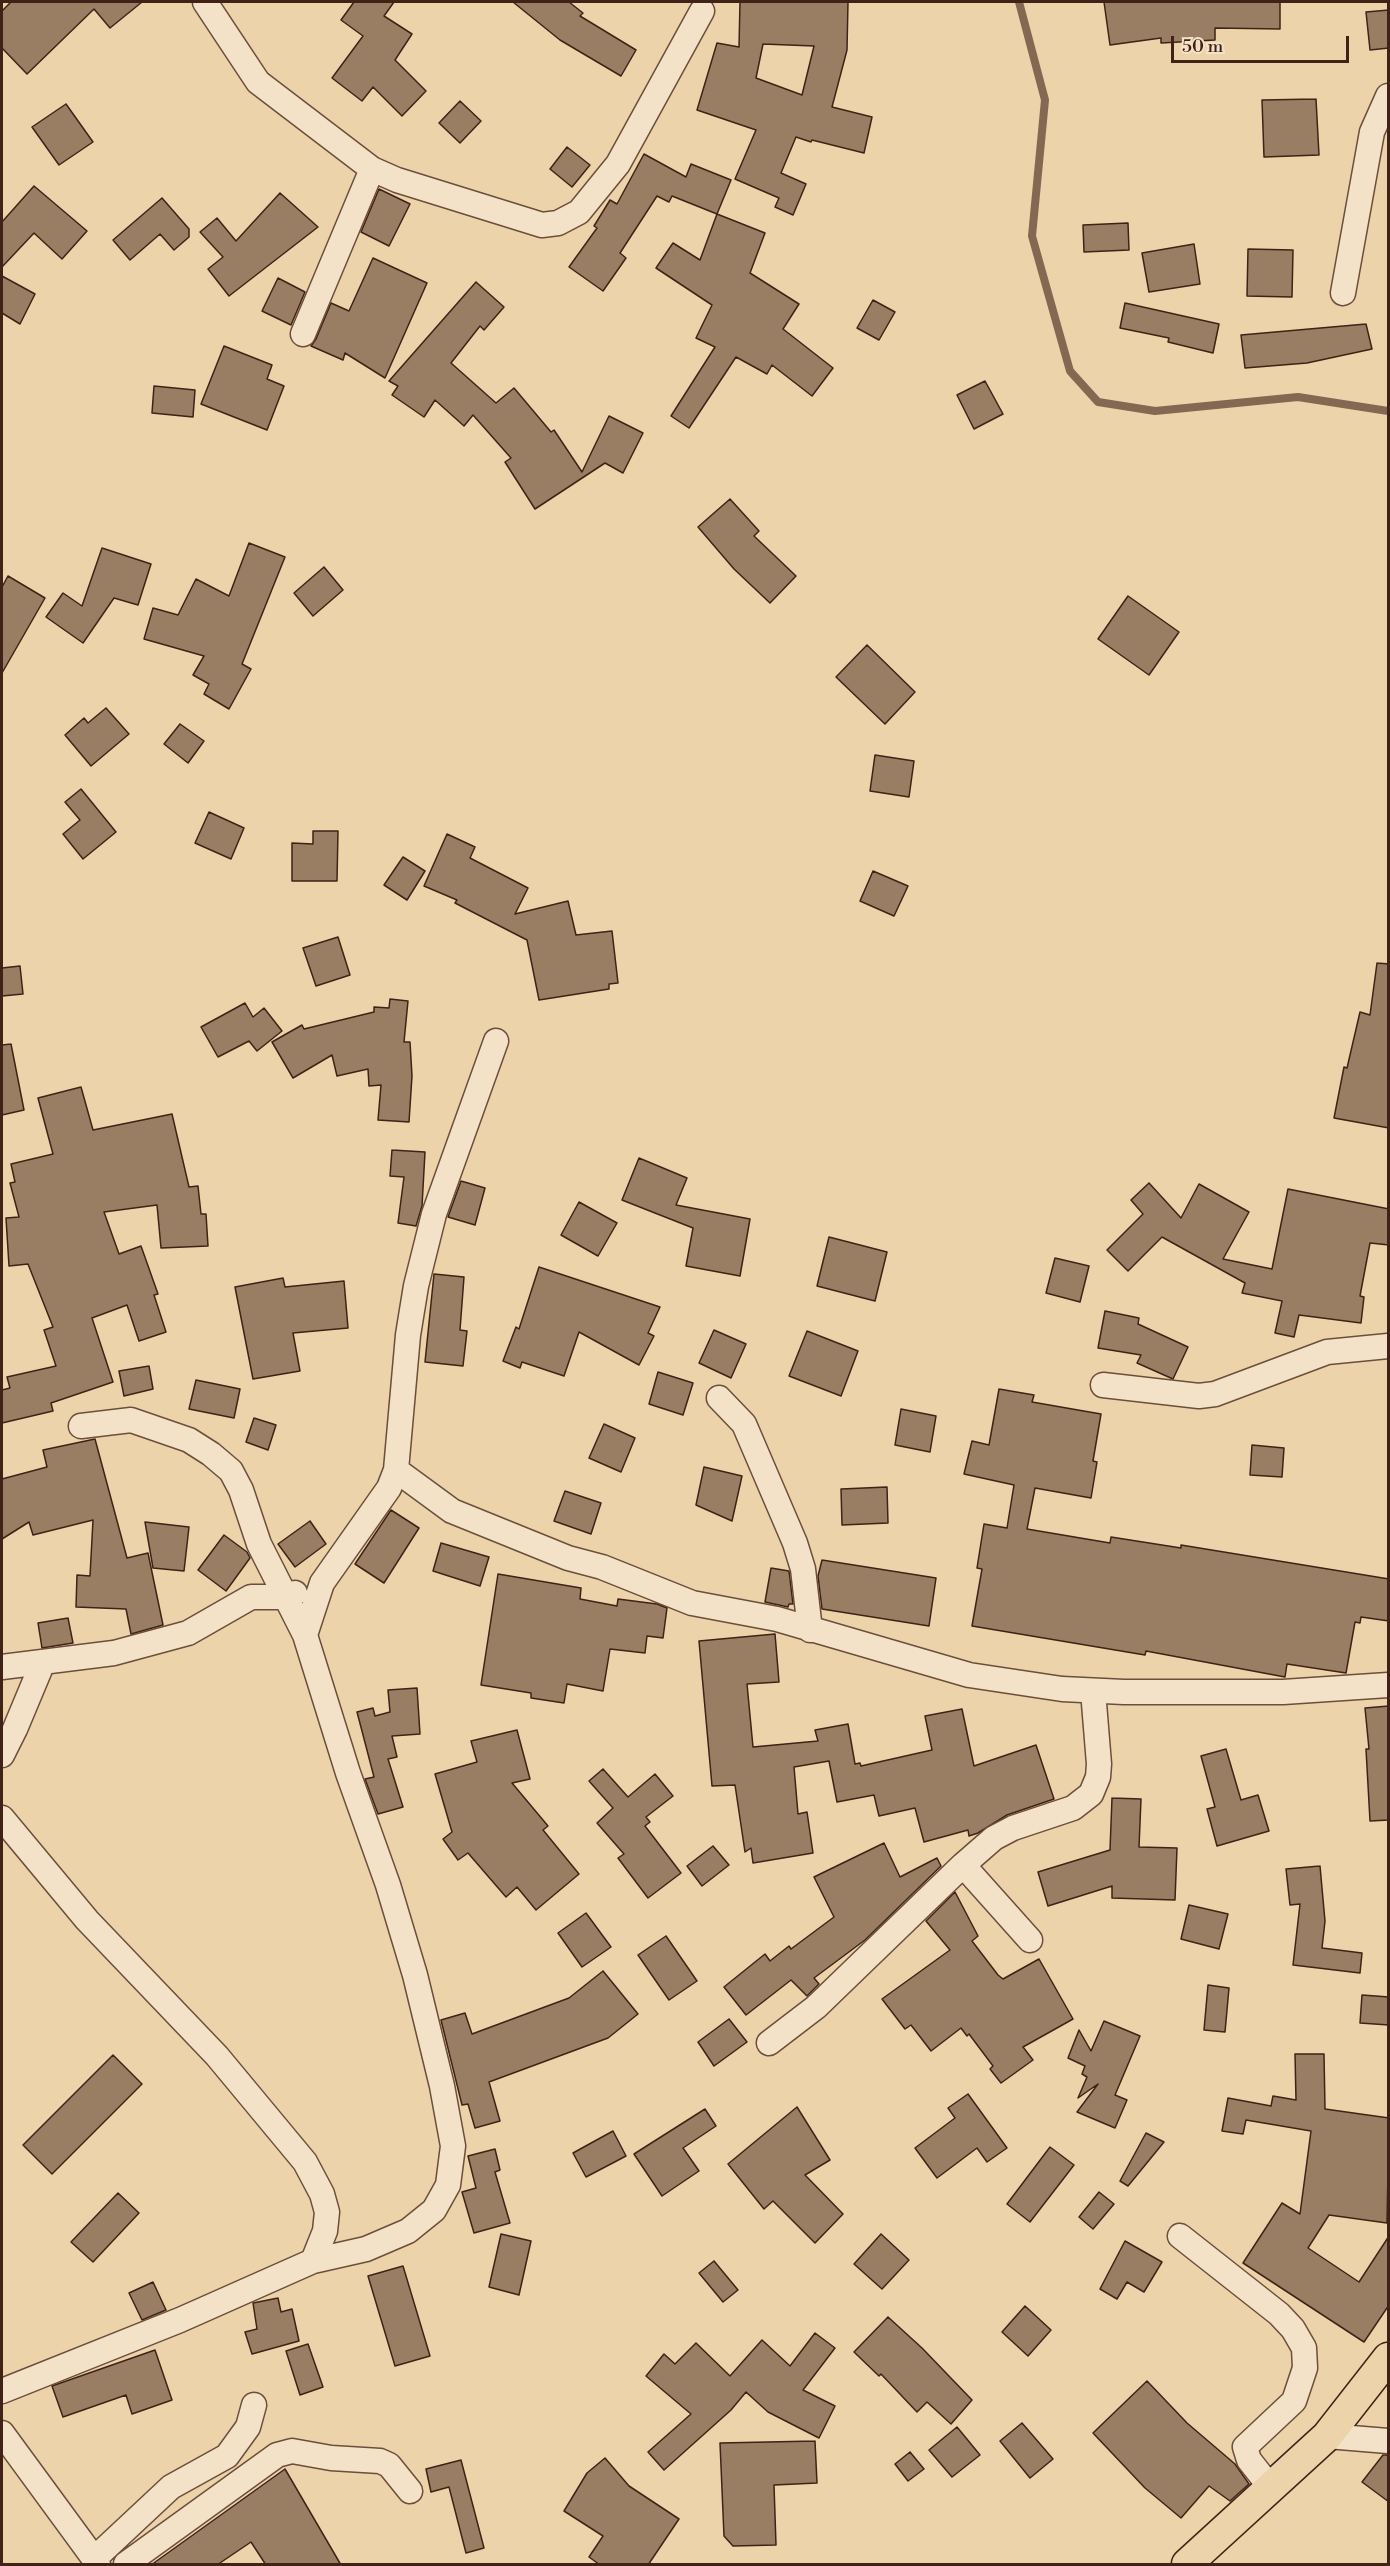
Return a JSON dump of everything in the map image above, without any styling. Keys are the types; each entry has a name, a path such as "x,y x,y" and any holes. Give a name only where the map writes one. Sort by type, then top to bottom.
{"main road":[{"path":"1187,2565 1328,2436 1389,2358"}],"street":[{"path":"205,2 258,82 372,169 397,180 542,225 558,223 579,212 618,165 702,11"},
{"path":"1343,293 1372,132 1389,96"},
{"path":"303,334 372,169"},
{"path":"305,1635 322,1583 389,1488 396,1470 408,1335 416,1286 434,1214 496,1041"},
{"path":"1103,1385 1199,1396 1215,1394 1327,1352 1389,1346"},
{"path":"719,1398 744,1424 795,1543 803,1569 810,1630"},
{"path":"2,2391 160,2328 313,2261 366,2249 408,2230 434,2210 448,2185 453,2146 442,2086 403,1932 348,1773 305,1635 259,1544 241,1490 231,1472 212,1454 189,1440 131,1420 81,1426"},
{"path":"396,1470 452,1511 568,1558 603,1567 692,1604 777,1619 969,1675 1062,1689 1093,1691 1283,1692 1389,1684"},
{"path":"2,1667 114,1653 188,1633 251,1597 284,1597 322,1583"},
{"path":"2,1755 43,1662"},
{"path":"769,2043 816,2007 963,1864 994,1838 1013,1828 1073,1808 1091,1794 1098,1777 1099,1764 1093,1691"},
{"path":"2,1818 87,1920 217,2056 305,2162 322,2194 327,2212 325,2231 313,2261"},
{"path":"963,1864 1030,1940"},
{"path":"1180,2236 1279,2314 1293,2329 1304,2348 1305,2368 1294,2401 1245,2446 1249,2460 1271,2488"},
{"path":"2,2433 96,2562 171,2487 227,2456 248,2427 254,2405"},
{"path":"1328,2436 1389,2441"},
{"path":"126,2565 277,2455 292,2451 332,2458 380,2461 389,2465 410,2491"}],"building":[{"path":"11,2 142,2 110,28 94,9 27,74 2,48 2,11"},
{"path":"354,2 394,2 384,16 412,34 395,60 426,91 402,116 373,87 362,101 332,78 363,36 341,20"},
{"path":"513,2 569,2 583,13 580,16 636,50 621,76 560,40"},
{"path":"740,2 848,2 847,50 832,107 872,117 864,153 796,137 781,173 806,184 793,215 775,207 779,198 735,179 756,130 697,110 717,43 739,47","holes":["763,44 814,46 802,95 756,78"]},
{"path":"1104,2 1280,2 1280,29 1215,28 1215,40 1161,43 1161,38 1110,45"},
{"path":"1389,10 1389,48 1370,50 1366,12"},
{"path":"1316,99 1319,155 1264,157 1262,100"},
{"path":"460,101 481,121 460,143 439,123"},
{"path":"66,104 93,142 59,165 32,127"},
{"path":"567,147 590,165 572,187 550,169"},
{"path":"644,154 686,177 691,164 731,180 717,214 672,196 669,202 657,196 620,253 626,258 603,291 569,267 597,228 594,226 610,200 617,204"},
{"path":"34,186 87,231 62,259 34,233 2,267 2,222"},
{"path":"379,189 410,204 389,246 361,232"},
{"path":"280,193 318,227 229,296 208,269 223,257 200,232 217,218 236,241"},
{"path":"162,198 189,229 189,237 174,250 160,234 130,260 113,240"},
{"path":"717,214 765,233 750,273 799,304 783,329 833,368 812,396 772,365 767,374 736,357 689,428 671,416 715,347 696,338 712,305 656,268 673,243 700,260"},
{"path":"1128,223 1129,250 1084,252 1083,225"},
{"path":"1194,244 1200,284 1149,292 1142,253"},
{"path":"1248,249 1293,250 1292,297 1247,296"},
{"path":"373,258 427,283 385,378 345,353 343,360 311,346 331,303 349,311"},
{"path":"2,276 35,294 20,324 2,313"},
{"path":"278,278 305,292 291,325 262,311"},
{"path":"476,282 504,307 484,330 480,326 451,363 496,403 514,388 551,432 554,430 582,472 609,416 643,433 623,473 605,463 535,509 505,462 511,458 473,415 464,426 435,400 424,417 392,395 398,386 389,381"},
{"path":"873,300 895,312 879,340 857,328"},
{"path":"1125,303 1219,324 1213,353 1168,342 1169,338 1120,328"},
{"path":"1366,324 1372,349 1307,363 1245,368 1241,335"},
{"path":"224,346 272,365 267,379 284,386 267,430 201,404"},
{"path":"985,381 1003,414 974,429 957,395"},
{"path":"154,386 195,390 193,417 152,413"},
{"path":"730,499 759,531 754,536 796,576 770,603 734,569 698,527"},
{"path":"249,543 285,557 242,664 251,669 229,709 204,694 209,684 193,675 204,656 144,639 153,608 178,615 196,579 229,596"},
{"path":"102,548 151,564 138,605 114,598 83,643 46,617 63,593 82,606"},
{"path":"324,567 343,590 313,616 294,593"},
{"path":"8,576 45,598 2,673 2,587"},
{"path":"1128,596 1179,632 1149,675 1098,639"},
{"path":"867,645 915,692 885,724 836,677"},
{"path":"106,708 129,734 91,766 65,735 84,718 88,723"},
{"path":"180,724 204,741 188,763 164,744"},
{"path":"875,755 914,761 909,797 870,791"},
{"path":"81,789 116,832 83,859 63,834 80,820 65,802"},
{"path":"209,812 244,828 231,859 195,843"},
{"path":"313,831 338,831 337,881 292,881 292,843 313,844"},
{"path":"447,834 475,847 470,858 528,888 515,914 568,901 576,935 612,931 618,983 609,984 609,989 539,1000 527,940 455,903 457,900 424,886"},
{"path":"403,857 425,871 407,900 384,885"},
{"path":"873,871 908,886 894,916 860,901"},
{"path":"338,937 350,975 316,986 303,948"},
{"path":"1377,963 1389,964 1389,1128 1334,1118 1344,1067 1347,1068 1360,1012 1370,1015"},
{"path":"20,966 23,994 2,996 2,968"},
{"path":"390,999 408,1001 404,1042 410,1042 412,1076 409,1122 378,1120 381,1085 369,1086 368,1069 337,1076 332,1055 293,1078 272,1042 302,1025 304,1029 374,1012 374,1007 389,1008"},
{"path":"245,1003 253,1017 264,1008 282,1031 257,1051 249,1041 218,1057 201,1027"},
{"path":"11,1044 24,1110 2,1115 2,1045"},
{"path":"81,1087 93,1130 172,1114 189,1187 198,1186 201,1214 206,1214 208,1246 161,1248 157,1205 104,1212 119,1254 141,1246 158,1294 154,1295 166,1332 139,1341 127,1305 92,1318 113,1382 51,1403 53,1411 2,1423 2,1390 10,1388 7,1377 56,1366 44,1330 53,1327 28,1264 9,1266 6,1218 19,1217 10,1183 15,1182 11,1164 53,1154 38,1098"},
{"path":"392,1150 425,1152 422,1206 416,1226 398,1223 404,1177 390,1176"},
{"path":"639,1158 687,1178 676,1205 750,1219 740,1276 686,1266 693,1228 622,1200"},
{"path":"461,1181 485,1188 475,1225 448,1217"},
{"path":"1149,1183 1181,1218 1199,1184 1249,1212 1223,1259 1272,1269 1288,1189 1389,1209 1389,1245 1370,1243 1360,1296 1364,1297 1361,1323 1299,1315 1294,1337 1275,1333 1282,1301 1242,1293 1245,1283 1162,1237 1128,1271 1107,1250 1143,1214 1131,1200"},
{"path":"579,1202 617,1223 598,1256 561,1235"},
{"path":"829,1237 887,1252 875,1301 817,1286"},
{"path":"1055,1258 1089,1266 1080,1302 1046,1293"},
{"path":"539,1267 660,1307 648,1333 654,1336 639,1365 579,1332 564,1376 522,1362 520,1368 503,1361 516,1327 519,1329"},
{"path":"434,1274 464,1277 460,1330 467,1331 463,1366 425,1362"},
{"path":"283,1278 285,1287 344,1281 348,1328 293,1333 300,1371 253,1379 235,1287"},
{"path":"1105,1311 1139,1318 1138,1324 1188,1347 1173,1379 1137,1363 1141,1355 1098,1348"},
{"path":"714,1330 746,1344 731,1378 699,1363"},
{"path":"807,1331 858,1351 841,1396 789,1376"},
{"path":"149,1366 153,1389 124,1396 119,1371"},
{"path":"658,1372 693,1383 683,1415 649,1404"},
{"path":"196,1380 240,1389 234,1418 189,1409"},
{"path":"999,1389 1034,1395 1032,1402 1101,1414 1093,1461 1097,1462 1091,1498 1035,1488 1027,1529 1110,1543 1111,1537 1181,1548 1181,1545 1389,1579 1389,1621 1361,1617 1360,1623 1355,1622 1346,1673 1287,1664 1285,1677 1146,1651 1145,1655 972,1626 982,1569 977,1568 984,1524 1007,1528 1014,1485 964,1474 972,1441 989,1445"},
{"path":"901,1409 936,1416 930,1452 895,1445"},
{"path":"254,1418 276,1425 268,1450 246,1442"},
{"path":"604,1424 635,1438 621,1472 589,1458"},
{"path":"95,1439 127,1558 148,1553 163,1625 131,1634 126,1609 76,1607 77,1575 90,1576 93,1520 33,1535 29,1522 2,1539 2,1479 47,1467 43,1450"},
{"path":"1252,1445 1284,1448 1282,1477 1250,1475"},
{"path":"704,1467 742,1476 732,1521 696,1505"},
{"path":"887,1487 888,1523 842,1525 841,1489"},
{"path":"565,1491 601,1503 591,1534 554,1521"},
{"path":"391,1510 419,1528 384,1583 355,1564"},
{"path":"310,1521 326,1544 295,1567 278,1544"},
{"path":"145,1522 189,1527 184,1571 153,1568"},
{"path":"224,1535 247,1552 250,1558 226,1591 198,1570"},
{"path":"441,1543 489,1557 480,1586 433,1571"},
{"path":"822,1560 936,1578 929,1626 822,1609 818,1576"},
{"path":"771,1568 789,1571 793,1604 789,1604 788,1607 765,1602"},
{"path":"498,1574 581,1588 580,1599 617,1606 618,1599 657,1604 667,1608 663,1638 647,1636 645,1653 610,1649 603,1691 567,1684 564,1703 531,1698 531,1693 481,1685"},
{"path":"68,1618 73,1643 42,1648 38,1623"},
{"path":"775,1634 779,1682 747,1684 753,1747 818,1741 815,1730 848,1724 855,1764 860,1763 861,1766 932,1750 925,1716 962,1709 974,1766 1036,1745 1054,1799 1007,1815 969,1836 968,1830 924,1842 915,1808 879,1816 874,1795 837,1802 829,1761 794,1767 798,1814 807,1812 813,1853 753,1863 751,1848 745,1852 735,1785 712,1786 699,1641"},
{"path":"417,1688 420,1734 392,1736 397,1757 388,1759 403,1807 378,1814 365,1779 374,1777 357,1712 373,1708 375,1716 390,1712 388,1690"},
{"path":"1389,1706 1389,1820 1370,1821 1366,1749 1369,1749 1365,1708"},
{"path":"517,1730 530,1779 512,1783 548,1826 543,1830 579,1874 536,1910 517,1887 506,1897 468,1853 458,1860 443,1839 452,1832 435,1774 477,1762 471,1741"},
{"path":"1226,1749 1241,1800 1258,1795 1269,1831 1217,1846 1207,1809 1215,1807 1201,1756"},
{"path":"603,1769 628,1797 655,1774 673,1796 646,1817 650,1822 645,1826 681,1873 648,1898 618,1858 624,1854 597,1823 613,1808 589,1781"},
{"path":"1112,1798 1141,1799 1139,1847 1177,1848 1175,1900 1112,1898 1112,1886 1048,1906 1038,1872 1110,1850"},
{"path":"884,1843 900,1877 937,1858 941,1866 865,1940 814,1978 819,1984 807,1996 791,1980 746,2015 724,1987 765,1954 770,1961 789,1946 791,1949 834,1917 814,1877"},
{"path":"713,1846 729,1865 702,1886 687,1866"},
{"path":"1320,1866 1325,1921 1322,1948 1362,1953 1360,1973 1293,1965 1300,1904 1290,1905 1286,1869"},
{"path":"955,1892 978,1936 972,1941 998,1975 1003,1979 1039,1959 1073,2019 1023,2047 1033,2060 1001,2083 990,2069 993,2066 969,2034 967,2036 961,2028 931,2051 911,2025 905,2029 882,1999 950,1950 926,1921"},
{"path":"1189,1905 1228,1914 1219,1949 1181,1939"},
{"path":"586,1913 611,1947 582,1967 558,1933"},
{"path":"666,1936 697,1981 669,2000 638,1955"},
{"path":"603,1971 638,2014 608,2038 489,2082 500,2121 475,2128 468,2104 462,2105 441,2020 465,2013 472,2034 569,1998"},
{"path":"1208,1985 1229,1988 1225,2032 1204,2030"},
{"path":"1362,1995 1389,1997 1389,2025 1360,2023"},
{"path":"729,2019 747,2042 714,2066 698,2042"},
{"path":"1104,2021 1140,2036 1115,2095 1127,2100 1115,2128 1077,2112 1098,2084 1078,2098 1087,2077 1082,2074 1085,2066 1068,2058 1079,2030 1091,2051"},
{"path":"1295,2054 1324,2054 1325,2109 1389,2118 1387,2223 1329,2215 1308,2248 1359,2282 1389,2236 1389,2305 1364,2342 1243,2263 1282,2203 1300,2214 1311,2131 1246,2120 1243,2134 1222,2131 1228,2098 1271,2106 1273,2096 1296,2100"},
{"path":"113,2055 142,2084 52,2174 23,2145"},
{"path":"968,2094 1007,2148 987,2162 977,2148 937,2178 915,2148 955,2118 948,2108"},
{"path":"797,2107 830,2160 805,2175 843,2214 815,2243 773,2201 764,2209 728,2164"},
{"path":"705,2109 716,2126 683,2148 699,2171 662,2196 634,2154"},
{"path":"613,2131 626,2156 586,2177 573,2153"},
{"path":"1146,2133 1164,2142 1128,2186 1120,2181"},
{"path":"1050,2147 1074,2165 1030,2222 1007,2204"},
{"path":"495,2149 500,2170 495,2172 510,2223 474,2233 462,2192 476,2188 468,2156"},
{"path":"1099,2192 1114,2204 1093,2229 1079,2217"},
{"path":"118,2193 139,2213 93,2262 71,2242"},
{"path":"501,2234 531,2241 519,2295 489,2287"},
{"path":"881,2234 909,2260 882,2289 854,2264"},
{"path":"1125,2241 1162,2262 1144,2292 1127,2282 1117,2299 1100,2289"},
{"path":"714,2261 738,2290 723,2302 699,2273"},
{"path":"403,2266 430,2356 395,2366 368,2276"},
{"path":"153,2282 166,2310 142,2320 129,2293"},
{"path":"278,2298 281,2312 292,2309 299,2341 252,2354 245,2332 257,2329 253,2303"},
{"path":"1025,2306 1051,2330 1028,2356 1002,2332"},
{"path":"888,2317 922,2348 972,2400 951,2424 927,2402 917,2412 881,2374 879,2376 854,2352"},
{"path":"815,2333 835,2348 803,2390 835,2406 819,2438 768,2412 746,2392 731,2410 664,2470 648,2452 691,2414 646,2376 664,2354 675,2364 696,2343 730,2376 762,2340 790,2366"},
{"path":"308,2344 323,2387 300,2395 286,2351"},
{"path":"155,2350 172,2400 132,2414 126,2395 63,2417 52,2386"},
{"path":"1147,2381 1187,2423 1235,2464 1249,2484 1230,2501 1209,2486 1181,2518 1145,2488 1093,2433"},
{"path":"1022,2423 1053,2459 1030,2478 1000,2441"},
{"path":"957,2427 980,2455 952,2477 929,2450"},
{"path":"815,2441 817,2483 774,2485 776,2545 733,2546 724,2536 720,2443"},
{"path":"910,2452 924,2469 908,2481 895,2464"},
{"path":"1383,2455 1389,2455 1389,2502 1362,2482"},
{"path":"605,2458 629,2486 679,2519 648,2565 600,2565 589,2557 603,2536 564,2511 587,2473"},
{"path":"461,2460 484,2548 466,2553 449,2487 431,2492 426,2469"},
{"path":"285,2469 341,2565 266,2565 251,2542 217,2565 151,2565"}],"waterway":[{"path":"1019,2 1045,100 1032,236 1070,371 1098,402 1155,411 1298,397 1388,411"}]}
